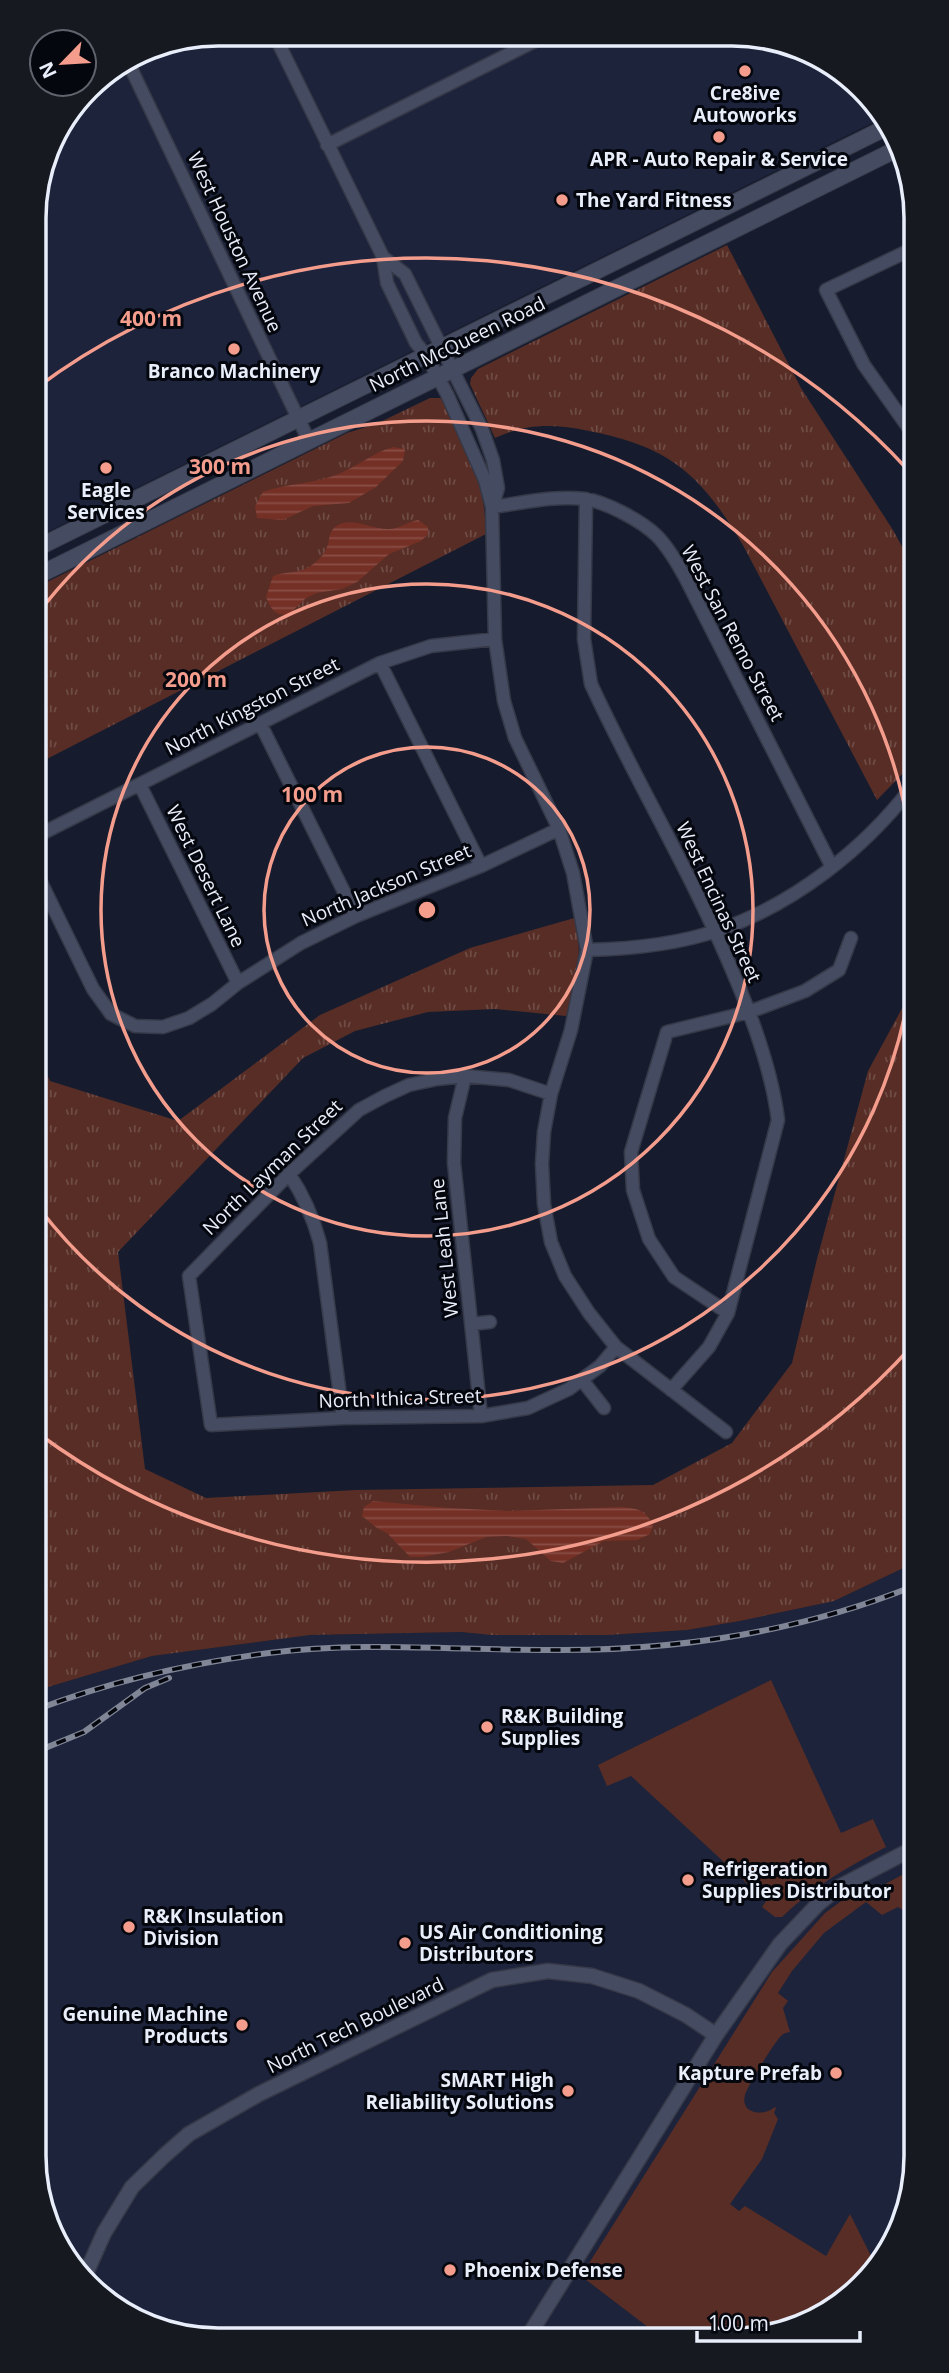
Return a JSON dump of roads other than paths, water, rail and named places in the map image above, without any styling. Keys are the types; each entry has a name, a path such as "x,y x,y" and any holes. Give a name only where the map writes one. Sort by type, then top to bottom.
{"main road":[{"name":"North McQueen Road","path":"46,544 880,130"},
{"name":"North McQueen Road","path":"46,572 890,152"}],"street":[{"path":"280,46 383,257 387,283 473,449 492,507 495,639 503,701 515,738 559,829 573,873 587,950 571,1030 551,1094 544,1132 544,1204 551,1242 565,1276 589,1314 616,1347 726,1432"},
{"path":"327,145 525,46"},
{"name":"West Houston Avenue","path":"131,68 309,441"},
{"path":"904,253 826,290 864,366 904,422"},
{"path":"383,257 405,274 482,429 493,460 498,488 492,507"},
{"name":"West San Remo Street","path":"492,507 586,499 621,512 655,534 672,554 832,867"},
{"name":"West Encinas Street","path":"586,499 584,639 591,684 716,931 749,1012 775,1095 778,1119 728,1312 709,1347 670,1390"},
{"name":"North Kingston Street","path":"46,832 380,663 431,646 495,639"},
{"path":"380,663 481,866"},
{"path":"260,723 356,916"},
{"name":"West Desert Lane","path":"140,785 238,983"},
{"path":"587,950 631,949 716,931 750,918 799,890 832,867 867,838 904,798"},
{"name":"North Jackson Street","path":"46,893 93,989 111,1014 135,1026 163,1027 189,1018 212,1004 238,983 301,943 356,916 481,866 559,829"},
{"path":"728,1312 674,1277 649,1239 634,1190 631,1152 667,1032 749,1012 805,991 839,970 850,938"},
{"name":"North Layman Street","path":"211,1425 189,1276 289,1174 359,1110 409,1085 465,1076 509,1080 551,1094"},
{"name":"West Leah Lane","path":"465,1076 455,1118 454,1163 481,1416"},
{"path":"289,1174 313,1215 320,1243 344,1418"},
{"path":"471,1324 490,1322"},
{"name":"North Ithica Street","path":"211,1425 344,1418 481,1416 528,1408 582,1380 600,1366 616,1347"},
{"path":"582,1380 604,1408"},
{"path":"533,2328 716,2035 780,1944 818,1904 858,1876 903,1853"},
{"name":"North Tech Boulevard","path":"89,2269 104,2233 132,2187 189,2134 259,2094 492,1980 548,1971 592,1976 639,1991 686,2015 716,2035"}],"railway":[{"path":"46,1706 152,1674 210,1662 305,1649 606,1649 696,1642 785,1626 872,1602 903,1590"},
{"path":"46,1748 84,1732 145,1688 169,1678"}],"place":[{"name":"Cre8ive Autoworks","path":"745,71"},
{"name":"APR - Auto Repair & Service","path":"719,137"},
{"name":"The Yard Fitness","path":"562,200"},
{"name":"Branco Machinery","path":"234,349"},
{"name":"Eagle Services","path":"106,468"},
{"name":"R&K Building Supplies","path":"487,1727"},
{"name":"Refrigeration Supplies Distributor","path":"688,1880"},
{"name":"R&K Insulation Division","path":"129,1927"},
{"name":"US Air Conditioning Distributors","path":"405,1943"},
{"name":"Genuine Machine Products","path":"242,2025"},
{"name":"Kapture Prefab","path":"836,2073"},
{"name":"SMART High Reliability Solutions","path":"568,2091"},
{"name":"Phoenix Defense","path":"450,2270"}]}
